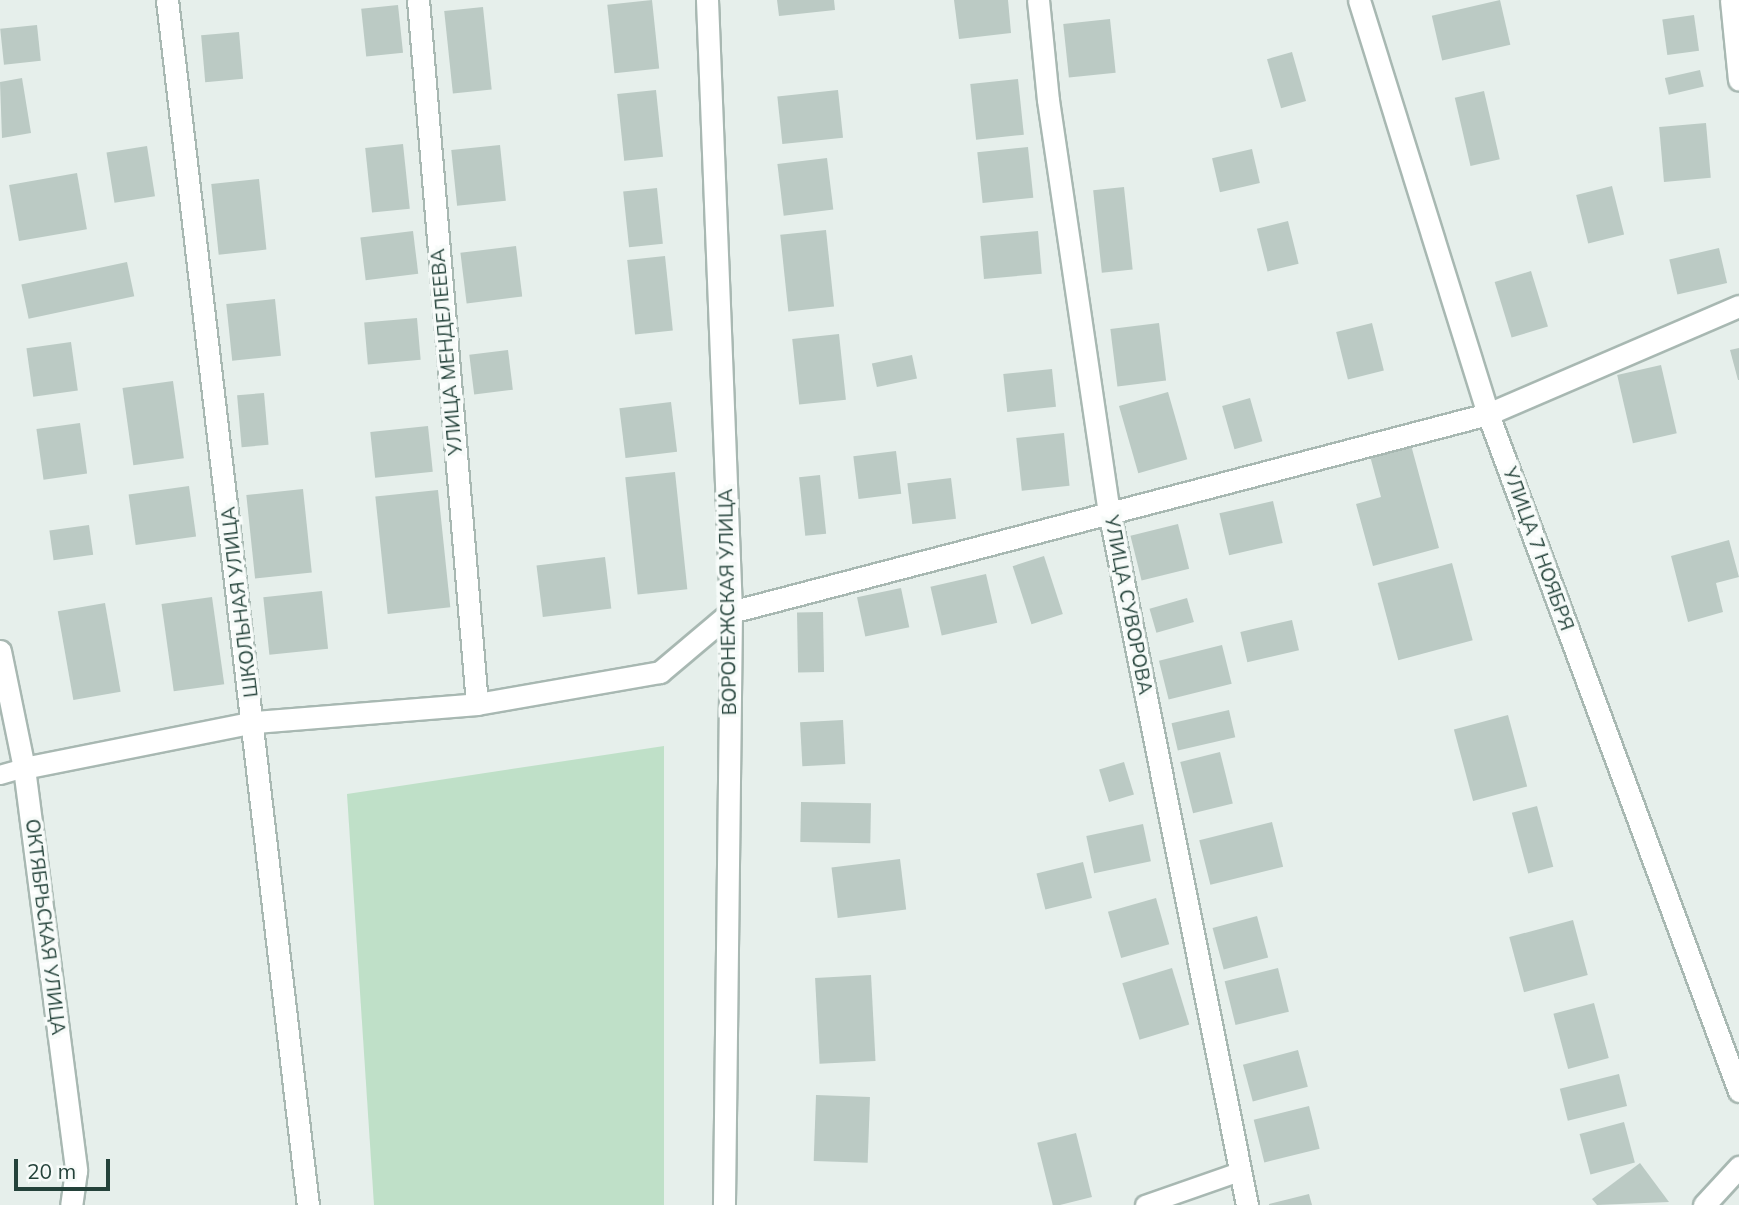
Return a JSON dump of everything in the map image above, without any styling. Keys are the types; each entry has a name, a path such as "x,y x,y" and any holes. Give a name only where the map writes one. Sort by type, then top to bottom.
{"street":[{"name":"ШКОЛЬНАЯ УЛИЦА","path":"167,0 255,722 308,1205"},
{"name":"УЛИЦА МЕНДЕЛЕЕВА","path":"418,0 477,704"},
{"name":"ВОРОНЕЖСКАЯ УЛИЦА","path":"707,0 732,612 724,1205"},
{"name":"УЛИЦА СУВОРОВА","path":"1038,0 1048,100 1109,512 1247,1205"},
{"name":"УЛИЦА 7 НОЯБРЯ","path":"1359,0 1488,414 1739,1091"},
{"path":"1731,0 1739,80"},
{"path":"24,768 255,722 477,704 660,672 732,612 1488,414 1739,306"},
{"name":"ОКТЯБРЬСКАЯ УЛИЦА","path":"0,651 24,768 76,1171 71,1205"},
{"path":"1704,1205 1739,1167"}],"lane":[{"path":"0,775 24,768"},
{"path":"1145,1205 1241,1172"}],"green space":[{"path":"664,746 664,1205 374,1205 347,794"}],"building":[{"path":"652,0 659,69 614,73 607,5"},
{"path":"777,0 834,0 835,10 779,16"},
{"path":"954,0 1008,0 1011,33 959,39"},
{"path":"1500,0 1510,45 1442,61 1432,16"},
{"path":"398,5 403,53 366,57 361,9"},
{"path":"483,7 492,90 453,94 444,11"},
{"path":"1694,15 1699,51 1667,55 1662,19"},
{"path":"1110,19 1116,73 1069,78 1063,24"},
{"path":"37,25 41,61 4,65 0,29"},
{"path":"239,32 243,79 205,82 201,35"},
{"path":"1292,52 1306,101 1281,108 1267,59"},
{"path":"1700,70 1704,87 1669,95 1665,78"},
{"path":"22,78 31,133 2,138 0,82"},
{"path":"1018,79 1024,135 976,140 970,84"},
{"path":"656,90 663,157 624,161 617,94"},
{"path":"838,90 843,138 782,144 777,96"},
{"path":"1484,91 1500,159 1471,166 1455,98"},
{"path":"1706,123 1711,178 1664,182 1659,127"},
{"path":"403,144 410,209 372,213 365,148"},
{"path":"500,145 506,201 457,206 451,150"},
{"path":"147,146 155,196 114,203 107,152"},
{"path":"1028,147 1033,198 983,203 977,152"},
{"path":"1252,149 1260,183 1220,192 1212,158"},
{"path":"827,158 833,210 784,216 777,164"},
{"path":"77,173 87,229 19,241 9,185"},
{"path":"259,179 266,250 219,255 211,184"},
{"path":"1612,186 1624,235 1588,243 1576,195"},
{"path":"1124,187 1133,270 1102,273 1093,190"},
{"path":"657,188 663,244 629,247 623,192"},
{"path":"1288,221 1299,264 1268,271 1257,229"},
{"path":"826,230 834,307 788,311 780,235"},
{"path":"413,231 418,274 366,280 360,237"},
{"path":"1038,231 1042,274 984,279 980,236"},
{"path":"516,246 522,297 467,303 460,253"},
{"path":"1719,248 1727,283 1677,295 1669,259"},
{"path":"665,256 673,331 635,335 627,260"},
{"path":"127,262 134,296 29,319 21,284"},
{"path":"1531,271 1548,326 1512,338 1495,282"},
{"path":"275,299 281,356 232,361 226,304"},
{"path":"417,318 421,360 368,364 364,323"},
{"path":"1159,323 1166,381 1117,387 1110,329"},
{"path":"1372,323 1384,371 1348,379 1336,332"},
{"path":"839,334 846,400 799,405 792,339"},
{"path":"71,342 78,391 33,397 26,348"},
{"path":"1739,348 1739,380 1738,380 1730,350"},
{"path":"508,350 513,390 474,394 469,355"},
{"path":"912,355 917,378 877,387 872,364"},
{"path":"1661,365 1677,433 1633,443 1617,375"},
{"path":"1052,369 1056,407 1007,412 1003,374"},
{"path":"173,381 184,458 133,465 122,388"},
{"path":"1168,392 1187,459 1138,473 1119,406"},
{"path":"264,393 269,445 242,447 237,395"},
{"path":"1250,398 1262,441 1235,449 1222,406"},
{"path":"671,402 677,452 625,458 619,408"},
{"path":"80,423 87,474 44,480 36,429"},
{"path":"428,426 433,472 375,478 370,432"},
{"path":"1064,433 1070,486 1022,491 1016,438"},
{"path":"1411,445 1439,548 1373,566 1356,504 1381,497 1370,456"},
{"path":"896,451 901,494 859,499 853,456"},
{"path":"675,472 687,589 638,595 625,477"},
{"path":"820,475 826,534 805,536 799,477"},
{"path":"951,478 956,519 912,524 907,483"},
{"path":"189,486 196,537 136,545 129,494"},
{"path":"303,489 312,573 255,578 246,495"},
{"path":"438,490 450,607 388,614 375,497"},
{"path":"1273,501 1283,543 1229,555 1219,513"},
{"path":"1178,524 1189,569 1142,580 1130,536"},
{"path":"89,525 93,555 54,560 49,531"},
{"path":"1729,540 1739,577 1716,583 1723,612 1688,622 1671,556"},
{"path":"1044,556 1063,614 1031,624 1013,566"},
{"path":"605,557 611,609 543,617 537,565"},
{"path":"1452,563 1473,640 1398,660 1378,583"},
{"path":"986,574 997,623 942,636 930,587"},
{"path":"901,588 909,627 865,636 857,597"},
{"path":"322,591 328,649 269,655 263,597"},
{"path":"212,597 224,684 174,691 161,604"},
{"path":"1187,598 1194,622 1156,633 1150,609"},
{"path":"105,603 121,692 73,700 58,611"},
{"path":"797,612 823,612 824,672 798,672"},
{"path":"1292,620 1299,650 1247,662 1240,632"},
{"path":"1222,645 1232,684 1169,700 1159,661"},
{"path":"1229,710 1235,737 1178,751 1172,723"},
{"path":"1508,715 1527,786 1473,801 1454,729"},
{"path":"843,720 845,764 802,766 800,722"},
{"path":"1220,752 1233,803 1193,813 1180,762"},
{"path":"1124,762 1134,795 1109,802 1099,770"},
{"path":"801,802 871,803 870,843 800,842"},
{"path":"1537,806 1553,867 1528,874 1512,813"},
{"path":"1272,822 1283,867 1210,885 1199,840"},
{"path":"1143,824 1151,861 1094,873 1086,836"},
{"path":"900,859 906,910 838,918 832,867"},
{"path":"1083,862 1092,898 1045,910 1036,874"},
{"path":"1156,898 1169,944 1121,958 1108,912"},
{"path":"1257,916 1268,958 1224,969 1213,928"},
{"path":"1573,920 1588,975 1524,992 1509,937"},
{"path":"1172,968 1189,1024 1140,1040 1122,983"},
{"path":"1278,968 1289,1012 1236,1025 1225,981"},
{"path":"871,975 876,1061 820,1064 815,978"},
{"path":"1594,1003 1609,1058 1568,1069 1553,1014"},
{"path":"1298,1050 1308,1087 1253,1101 1243,1065"},
{"path":"1619,1074 1627,1106 1568,1121 1560,1089"},
{"path":"816,1095 870,1097 868,1163 814,1161"},
{"path":"1309,1106 1320,1149 1264,1162 1254,1120"},
{"path":"1624,1122 1635,1163 1590,1174 1580,1134"},
{"path":"1076,1133 1092,1197 1053,1205 1037,1143"},
{"path":"1640,1163 1669,1202 1597,1205 1592,1199"},
{"path":"1309,1194 1312,1205 1269,1205 1269,1204"}]}
